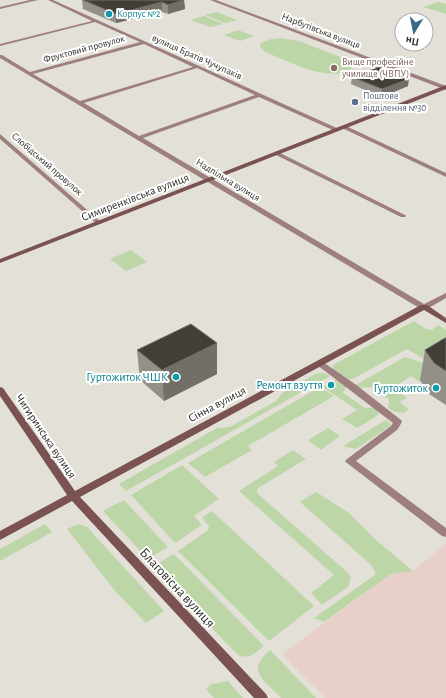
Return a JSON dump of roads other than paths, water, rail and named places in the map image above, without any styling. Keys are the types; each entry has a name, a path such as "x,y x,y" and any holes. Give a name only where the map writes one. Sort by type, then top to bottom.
{"main road":[{"name":"Симиренківська вулиця","path":"0,261 446,88"},
{"name":"Надпільна вулиця","path":"424,307 446,321"},
{"name":"Сінна вулиця","path":"0,536 424,307"},
{"name":"Чигиринська вулиця","path":"0,390 73,496"},
{"name":"Благовісна вулиця","path":"73,496 262,698"}],"street":[{"path":"0,8 36,0"},
{"name":"вулиця Братів Чучупаків","path":"50,0 337,130"},
{"name":"Нарбутівська вулиця","path":"212,0 446,88"},
{"path":"0,45 95,21"},
{"name":"Фруктовий провулок","path":"30,73 143,43"},
{"name":"Надпільна вулиця","path":"0,56 424,307"},
{"path":"80,103 197,67"},
{"path":"138,138 259,94"},
{"path":"344,127 446,175"},
{"name":"Слобідський провулок","path":"0,136 99,223"},
{"path":"278,154 403,216"},
{"name":"Сінна вулиця","path":"424,307 446,295"},
{"path":"320,363 398,422 383,437 350,461 446,533"}],"place":[{"name":"Корпус №2","path":"109,14"},
{"name":"Вище професійне училище (ЧВПУ)","path":"334,68"},
{"name":"Поштове відділення №30","path":"355,102"},
{"name":"Гуртожиток ЧШК","path":"176,377"},
{"name":"Ремонт взуття","path":"331,385"},
{"name":"Гуртожиток","path":"436,388"}]}
